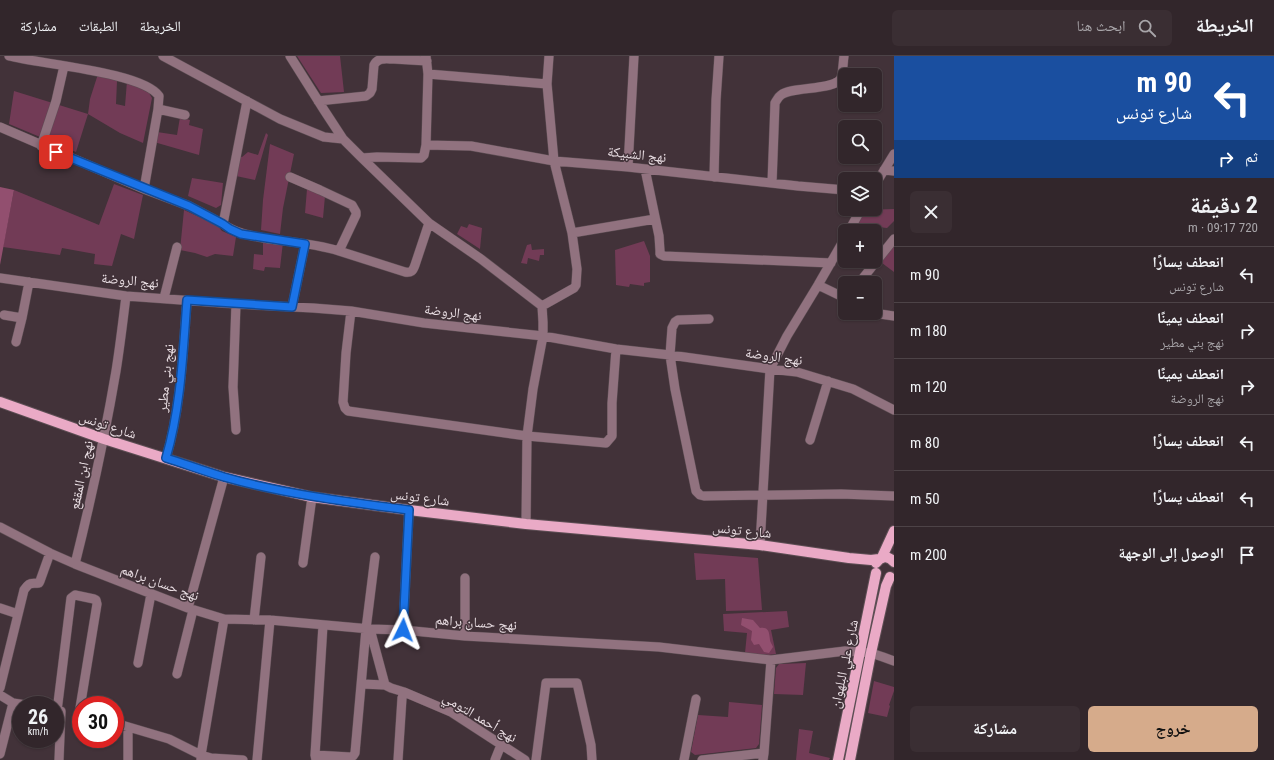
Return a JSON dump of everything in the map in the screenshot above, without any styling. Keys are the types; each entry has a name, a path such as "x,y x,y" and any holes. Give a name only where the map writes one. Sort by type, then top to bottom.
{"main road":[{"name":"شارع تونس","path":"0,402 104,439 224,477 312,497 526,524 760,545 849,558 871,560 881,558"},
{"path":"894,531 881,558 889,558 894,562"},
{"name":"شارع تونس","path":"849,558 868,565 880,578 893,575"},
{"name":"شارع علي البلهوان","path":"850,760 876,573 874,566 881,558"},
{"name":"شارع علي البلهوان","path":"838,760 866,653 886,586 893,575"}],"street":[{"path":"9,56 116,76 141,84 155,91 159,96 158,110 144,189"},
{"path":"164,56 280,119 324,137 343,139"},
{"path":"290,56 343,139 362,158 429,223 481,259 542,306 544,322 543,336 533,389 527,436 526,524"},
{"path":"542,306 572,289 576,285 577,269 572,233 554,161 547,84 549,56"},
{"path":"628,167 634,56"},
{"path":"714,177 719,56"},
{"path":"772,184 775,103 780,96 786,93 836,83 841,78 844,56"},
{"path":"318,101 366,96 372,89 374,65 376,61 380,59 426,59 428,74 426,145 424,155 420,158 362,158"},
{"path":"42,146 56,101 64,66"},
{"path":"428,74 547,84"},
{"path":"223,224 247,101"},
{"path":"158,110 185,115"},
{"path":"0,127 144,189 189,206 241,234 339,251 404,272 409,273 413,270 429,223"},
{"name":"نهج الشبيكة","path":"426,145 471,146 554,161 628,167 772,184 838,189"},
{"path":"882,173 894,154"},
{"path":"645,169 660,254 664,256 831,263"},
{"path":"884,170 894,171"},
{"path":"290,177 352,205 356,214 339,251"},
{"path":"572,233 655,220"},
{"path":"865,276 894,239"},
{"path":"292,307 305,244"},
{"path":"164,298 177,247"},
{"path":"760,545 770,369 787,336 838,250"},
{"name":"نهج الروضة","path":"0,278 126,296 351,311 424,323 543,336 616,349 797,372 853,389 894,410"},
{"path":"16,342 29,282"},
{"path":"818,285 838,295"},
{"name":"نهج ابن المقفع","path":"75,564 104,439 116,370 126,296"},
{"name":"نهج بني مطير","path":"166,458 176,417 187,300"},
{"path":"236,304 233,387 236,430"},
{"path":"351,311 346,353 343,402 344,408 348,411 527,436 606,443 612,436 612,402 616,349"},
{"path":"882,314 894,316"},
{"path":"4,315 22,318"},
{"path":"709,319 678,320 675,322 672,328 670,355 675,389 696,491 700,495 841,494 894,496"},
{"path":"810,440 828,381"},
{"path":"178,674 191,609 224,477"},
{"path":"303,563 312,497"},
{"path":"403,630 409,510"},
{"name":"نهج حسان براهم","path":"0,527 75,564 191,609 224,619 270,620 465,636 660,647 771,660 845,651 883,656 894,661"},
{"path":"0,688 24,590 32,582 39,583 50,553"},
{"path":"323,625 315,758 350,757 355,755 375,557"},
{"path":"254,620 261,558"},
{"path":"465,578 465,636"},
{"path":"138,663 151,594"},
{"path":"60,696 71,598 75,595 94,599 97,602 83,696"},
{"path":"0,608 18,614"},
{"path":"201,758 224,619"},
{"path":"257,760 270,620"},
{"path":"368,629 385,685"},
{"path":"702,760 764,756 771,660"},
{"path":"536,760 546,683 577,683 591,744 592,760"},
{"name":"نهج أحمد التومي","path":"362,684 385,685 451,712 501,746 525,760"},
{"path":"398,760 402,698 404,692"},
{"path":"0,695 12,701"},
{"path":"684,760 696,699"},
{"path":"0,754 12,706"},
{"path":"124,726 169,739 201,758 243,760"},
{"path":"128,727 128,760"},
{"path":"495,760 501,746"},
{"path":"59,748 59,760"}],"shaded area":[{"path":"297,56 340,56 344,92 321,93"},
{"path":"98,74 117,81 116,104 125,106 127,81 149,93 152,98 143,143 120,133 88,114 90,99"},
{"path":"14,91 88,114 76,152 9,124"},
{"path":"180,117 190,120 189,125 203,129 199,155 154,142 157,132 177,135"},
{"path":"266,133 268,135 255,180 236,176 238,156 242,157 248,152 258,155"},
{"path":"270,144 294,154 283,208 280,234 261,230"},
{"path":"192,178 223,183 221,205 216,208 188,196"},
{"path":"114,184 143,195 134,239 121,234 112,266 94,264 95,254 62,248 60,255 3,247 14,190 99,225"},
{"path":"0,187 14,190 0,265"},
{"path":"307,189 325,196 323,218 305,213"},
{"path":"882,209 894,209 894,221 887,228 882,227 882,224 854,224 861,216 882,216"},
{"path":"184,210 217,225 222,231 236,237 233,256 215,254 207,257 180,250"},
{"path":"469,224 482,228 480,249 457,234 461,226 467,228"},
{"path":"263,241 283,242 280,268 265,267 264,271 253,269 254,254 263,255"},
{"path":"644,241 650,256 650,282 644,283 644,286 630,284 629,287 616,285 615,250"},
{"path":"894,243 894,272 882,263 882,256"},
{"path":"531,244 532,250 544,249 544,255 540,255 539,261 528,258 527,264 521,263 527,245"},
{"path":"694,553 758,558 762,610 726,611 725,579 696,580"},
{"path":"787,611 789,627 771,630 776,654 768,655 745,653 747,633 724,631 723,614"},
{"path":"742,618 753,620 760,628 767,629 773,647 769,653 764,652 759,644 754,645 751,640 752,631 741,625"},
{"path":"806,663 803,695 774,694 776,668 779,664"},
{"path":"874,681 894,687 887,717 868,713"},
{"path":"729,702 762,705 759,744 756,748 695,755 691,752 698,715 728,717"},
{"path":"799,729 813,731 809,753 830,758 829,760 796,760"}],"route":[{"path":"56,152 189,206 241,234 305,244 292,307 187,300 176,417 166,458 224,477 312,497 409,510 403,630"}]}
